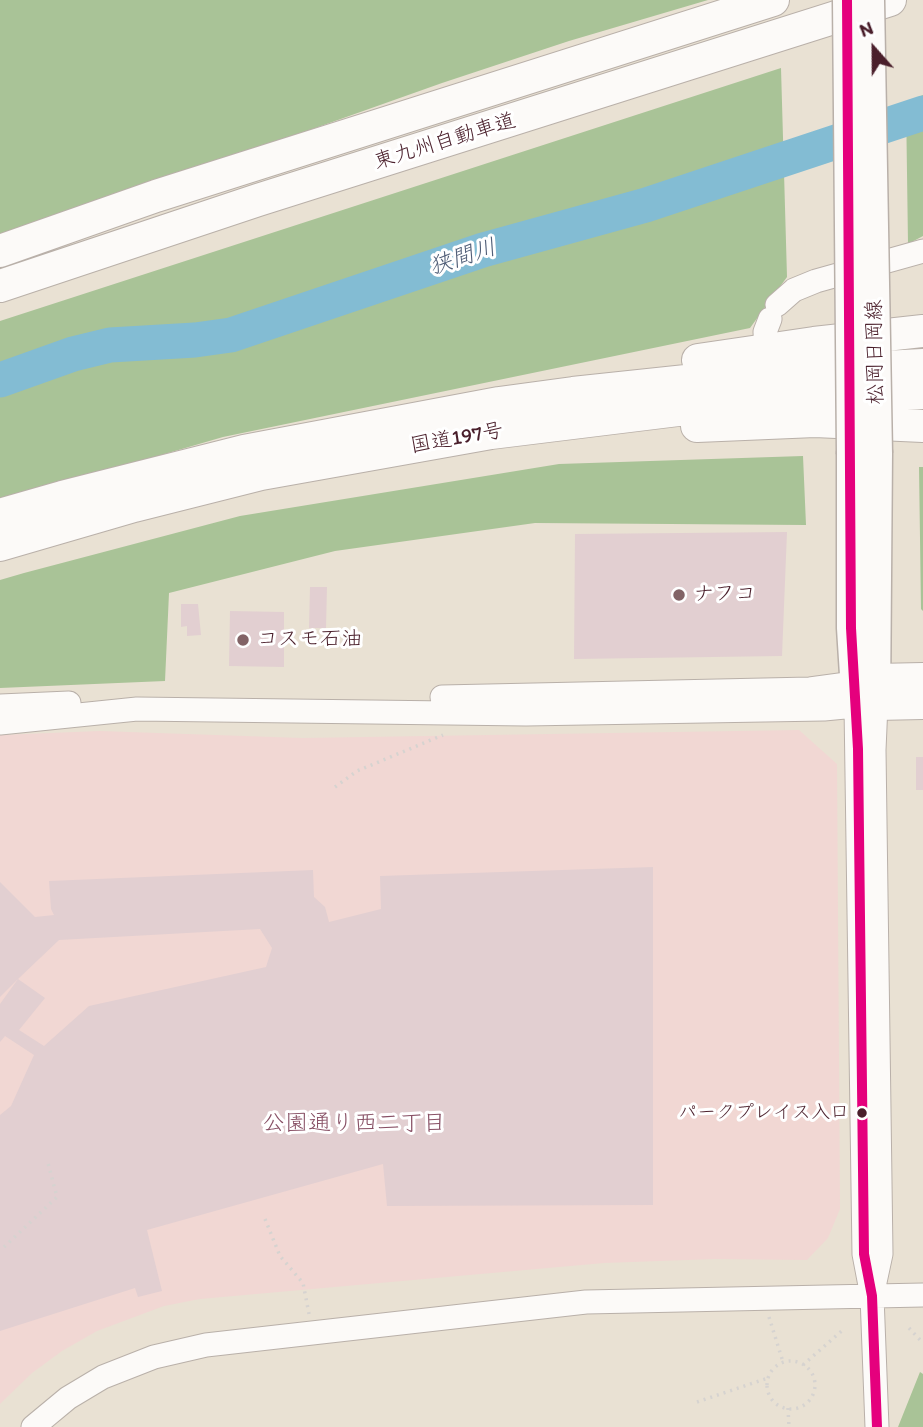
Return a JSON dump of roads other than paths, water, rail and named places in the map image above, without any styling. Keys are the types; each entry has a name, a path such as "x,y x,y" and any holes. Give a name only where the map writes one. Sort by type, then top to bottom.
{"highway":[{"name":"東九州自動車道","path":"0,251 156,196 773,0"},
{"name":"東九州自動車道","path":"0,286 258,200 890,0"},
{"path":"499,403 633,369 771,324 923,331"},
{"name":"国道197号","path":"0,515 75,493 244,451 499,403 752,374 923,366"},
{"name":"国道197号","path":"0,545 134,506 235,481 412,446 576,421 751,401 923,393"},
{"path":"235,481 335,474 571,438 699,425 815,421 923,426"},
{"path":"866,693 923,679"},
{"path":"866,693 923,703"}],"main road":[{"name":"松岡日岡線","path":"846,0 864,453"},
{"name":"松岡日岡線","path":"866,693 864,453 870,0"}],"street":[{"path":"771,324 794,290 816,281 923,251"},
{"path":"0,723 137,709 526,713 824,709 866,693 874,750 881,1254 872,1296 877,1427"},
{"path":"0,706 96,703 137,709"},
{"path":"33,1427 68,1398 103,1377 154,1357 206,1345 586,1302 923,1294"}],"waterway":[{"name":"狭間川","path":"0,380 73,354 110,345 231,335 483,250 646,205 923,113"}],"place":[{"name":"ナフコ","path":"679,595"},
{"name":"コスモ石油","path":"243,640"},
{"name":"パークプレイス入口","path":"862,1113"}],"district":[{"name":"公園通り西二丁目","path":"354,1124"}]}
